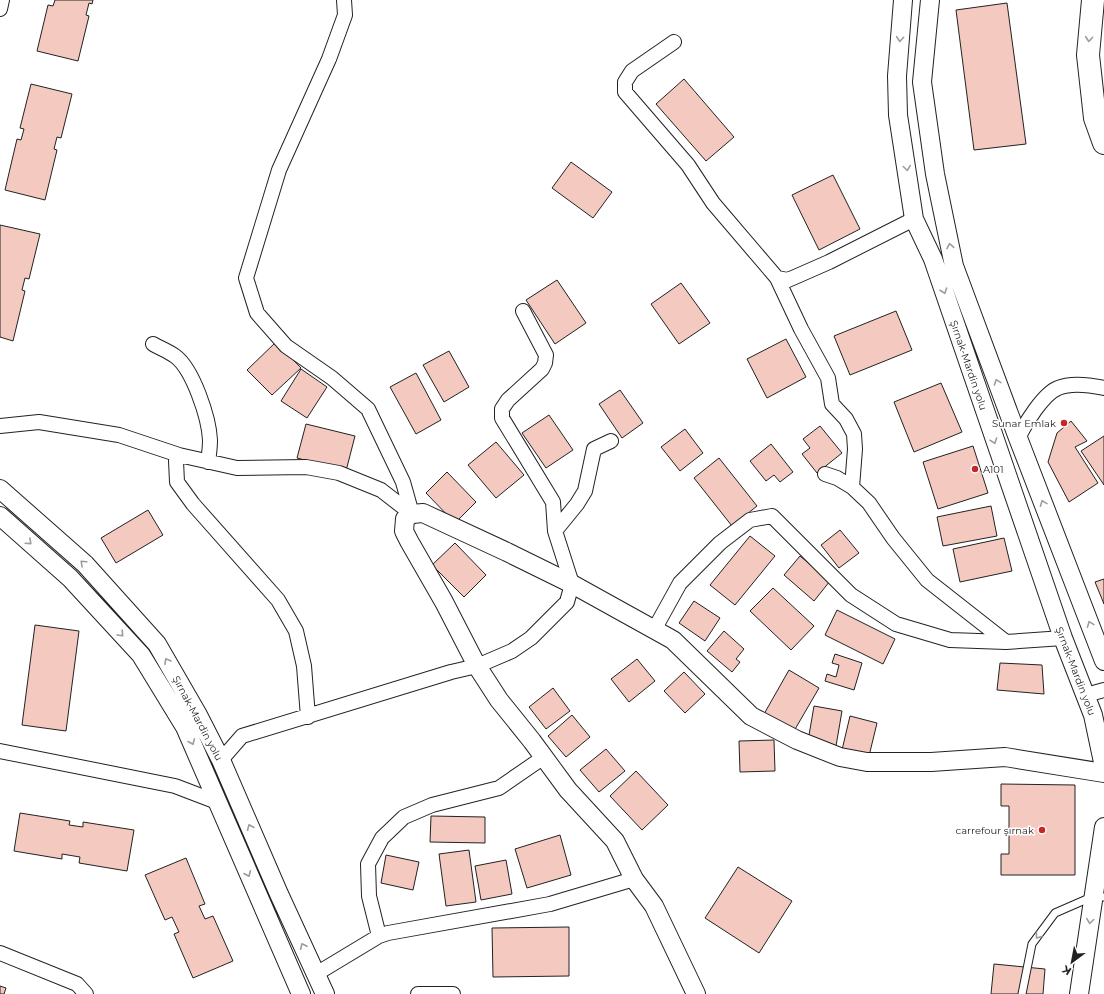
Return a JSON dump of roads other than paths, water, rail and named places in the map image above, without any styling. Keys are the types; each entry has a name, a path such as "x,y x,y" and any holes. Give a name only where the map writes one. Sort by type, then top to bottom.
{"highway":[{"path":"1092,0 1088,55 1095,118 1104,143"}],"street":[{"path":"0,9 2,0"},
{"path":"344,0 345,15 329,59 279,170 246,278 257,313 286,346 332,378 368,409 402,482 412,514"},
{"name":"Şırnak-Mardin yolu","path":"903,0 897,76 898,115 914,219 933,259 1063,638 1093,715 1104,767"},
{"name":"Şırnak-Mardin yolu","path":"930,0 922,82 937,182 954,266 1018,438 1104,661"},
{"path":"674,42 632,71 625,82 625,92 688,165 712,203 777,278 801,329 828,378 832,404 846,419 854,434 855,449 852,487"},
{"path":"777,278 788,280 829,262 914,219"},
{"path":"221,760 242,736 451,672 477,666 512,650 531,638 567,602 572,584 555,531 553,502 502,418 502,409 508,400 542,369 545,363 546,355 523,311"},
{"path":"153,344 176,356 194,384 206,414 210,441 208,462"},
{"path":"1018,438 1028,418 1058,388 1086,384 1104,388"},
{"path":"0,426 39,422 70,426 118,435 179,455 237,468 306,467 339,473 381,490 412,514"},
{"path":"555,531 577,504 585,491 594,449 611,441"},
{"path":"179,455 176,461 177,482 193,504 278,600 296,631 304,666 308,717"},
{"path":"825,474 837,478 852,487 869,503 893,538 927,580 989,627 1006,642"},
{"name":"Şırnak-Mardin yolu","path":"0,489 85,564 157,644 198,715 221,760 279,894 326,994"},
{"path":"696,994 654,906 634,879 615,841 568,790 499,700 477,666 444,602 420,563 404,531 405,518 412,514 423,513 572,584 673,640 751,716 797,740 840,757 874,762 931,762 958,758 1005,757 1104,773"},
{"name":"Şırnak-Mardin yolu","path":"0,516 70,578 141,655 185,727 301,994"},
{"path":"654,630 680,583 720,543 750,520 772,516 851,595 896,624 950,640 1006,642 1063,638"},
{"path":"1086,695 1104,690"},
{"path":"0,751 175,786 217,802"},
{"path":"379,936 369,896 368,864 382,838 404,818 432,805 499,788 544,757"},
{"path":"1079,994 1099,897 1104,827"},
{"path":"316,974 379,936 388,933 550,904 634,879"},
{"path":"0,953 77,984 86,994"},
{"path":"418,994 453,994"}],"lane":[{"path":"1022,994 1032,944 1055,913 1099,897"}],"place":[{"name":"Sunar Emlak","path":"1064,423"},
{"name":"A101","path":"975,469"},
{"name":"carrefour şırnak","path":"1042,830"}]}
